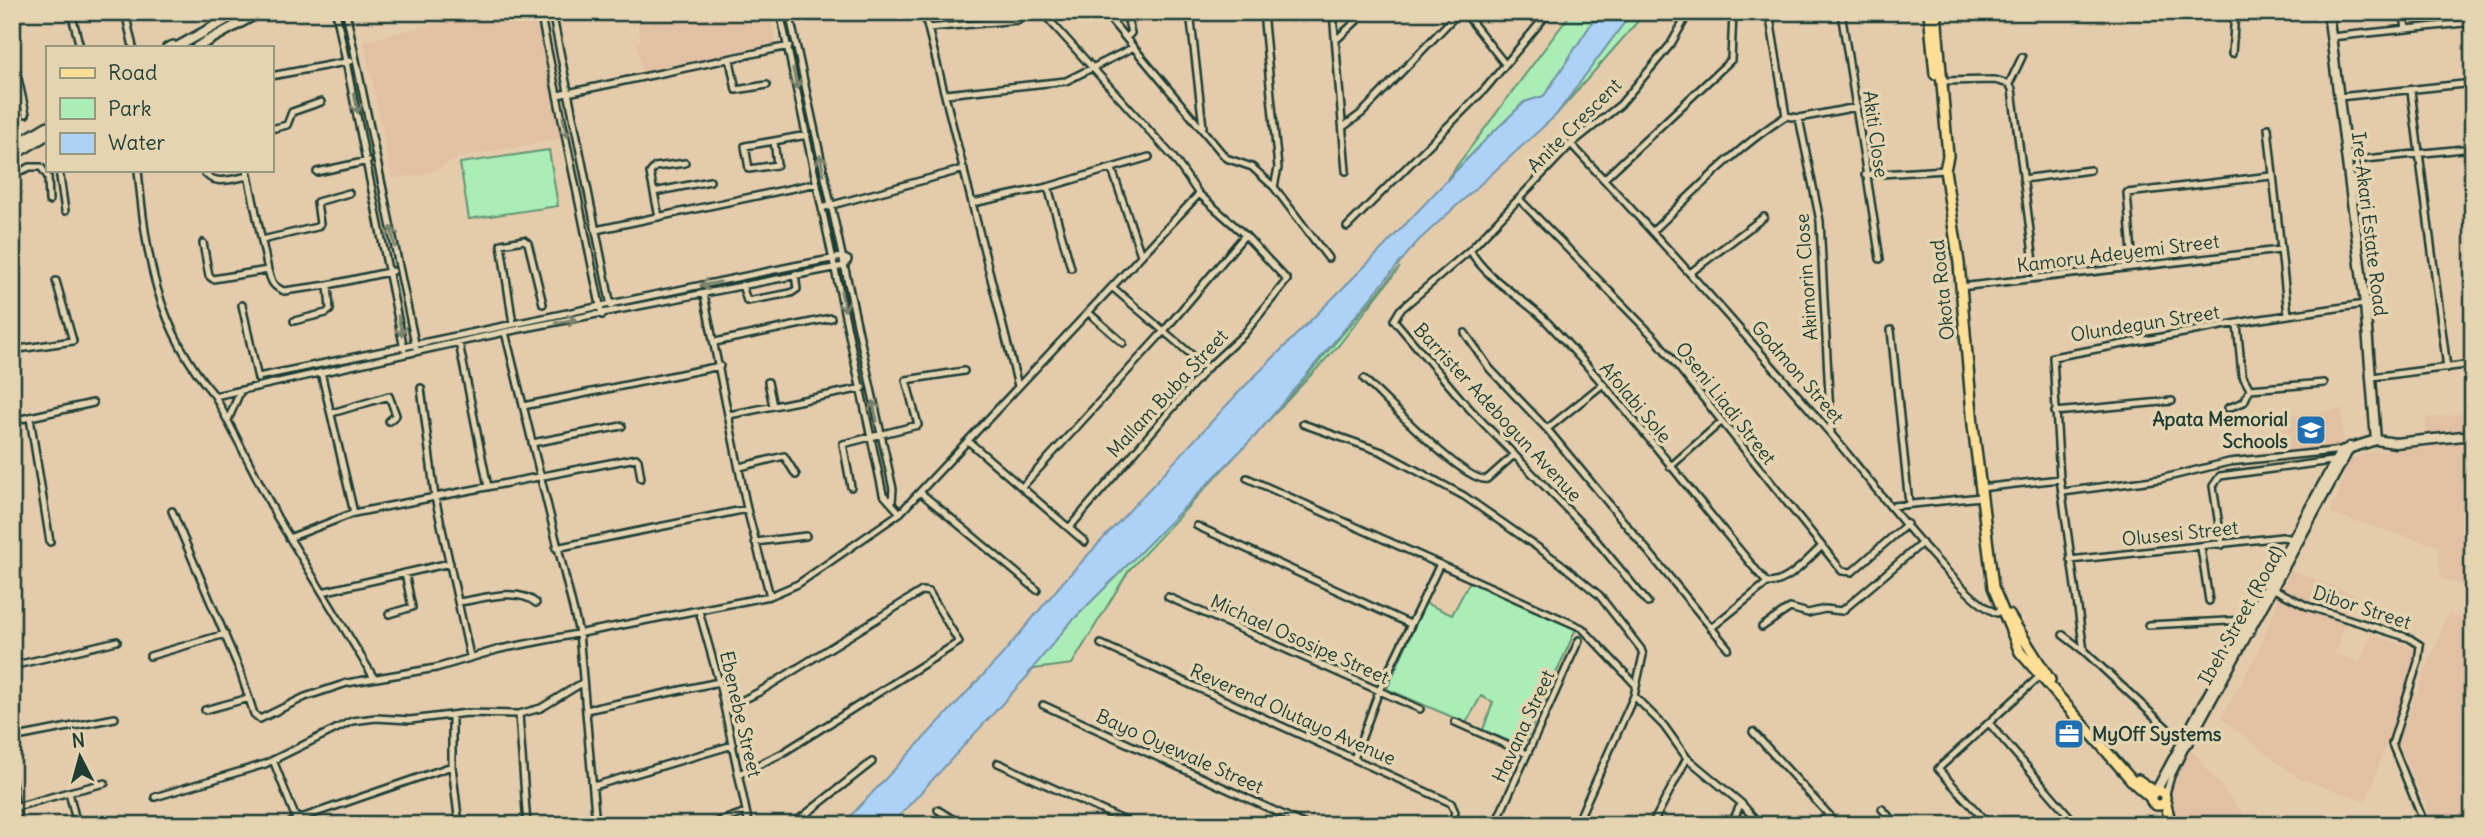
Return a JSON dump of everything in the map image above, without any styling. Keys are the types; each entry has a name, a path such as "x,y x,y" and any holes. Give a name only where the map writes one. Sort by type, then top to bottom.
{"main road":[{"path":"1929,12 1945,170"},
{"name":"Okota Road","path":"1936,12 1948,156 1945,170 1981,493 2000,609 2020,652 2040,677 2134,783 2154,796"},
{"name":"Okota Road","path":"1991,564 2002,600 2040,667 2154,796 2166,825"},
{"path":"2154,796 2165,799 2171,825"}],"street":[{"path":"71,12 80,46"},
{"path":"125,12 133,46"},
{"path":"178,46 240,12"},
{"path":"199,46 260,12"},
{"path":"336,12 405,351"},
{"path":"346,12 416,348"},
{"path":"540,12 602,315"},
{"path":"552,12 612,313"},
{"path":"780,12 817,183 842,257 893,489 892,502"},
{"path":"789,12 816,131 835,267 883,494 900,513"},
{"path":"925,12 1018,386"},
{"path":"1022,487 1163,332 1245,235 1199,194 1173,157 1042,12"},
{"path":"1113,12 1105,14 1203,127 1226,158 1252,167 1274,187 1328,258"},
{"path":"1126,12 1131,33 1126,38"},
{"path":"1190,12 1203,127"},
{"path":"1263,12 1278,162 1274,187"},
{"path":"1333,12 1346,171"},
{"path":"1336,40 1366,12"},
{"path":"1343,127 1362,113 1459,12"},
{"path":"1464,12 1504,64"},
{"path":"1347,227 1485,89 1549,12"},
{"name":"Anite Crescent","path":"1470,250 1521,201 1571,144 1620,105 1671,44 1689,12"},
{"path":"1604,179 1731,60 1733,12"},
{"path":"1769,12 1786,116"},
{"name":"Akiti Close","path":"1842,12 1880,259"},
{"path":"2232,54 2235,12"},
{"name":"Ire-Akari Estate Road","path":"2328,12 2365,304 2376,440"},
{"path":"2403,12 2406,28"},
{"path":"928,28 1018,20"},
{"path":"2332,37 2473,22"},
{"path":"558,95 796,45"},
{"path":"946,94 1066,81 1132,48"},
{"path":"12,52 26,114"},
{"path":"2022,57 2009,84 2036,278"},
{"path":"273,76 357,60"},
{"path":"730,60 736,90 767,85"},
{"path":"1941,81 1995,80 2009,84"},
{"path":"2339,97 2473,83"},
{"path":"2411,91 2447,368"},
{"path":"273,128 287,125 290,114 298,109 321,102"},
{"path":"1652,232 1743,146 1786,116 1799,118 1857,107"},
{"name":"Akimorin Close","path":"1799,118 1820,221 1831,434"},
{"path":"12,147 46,127"},
{"path":"2268,128 2271,176 2288,315"},
{"path":"774,141 777,165 749,169 745,146 807,135"},
{"path":"12,156 46,136"},
{"name":"Godmon Street","path":"1571,144 1690,273 1893,506 1922,543 1989,611 1997,613 2000,609"},
{"path":"2346,161 2473,148"},
{"path":"973,204 1048,187 1149,157"},
{"path":"317,172 368,161"},
{"path":"659,217 652,169 685,163"},
{"path":"12,175 30,167 41,167 48,177 49,201"},
{"path":"825,207 964,169"},
{"path":"1112,169 1142,255"},
{"path":"1865,175 1945,170"},
{"path":"2023,178 2090,170"},
{"path":"59,172 65,211"},
{"path":"138,172 149,265 164,318 201,380 215,396 289,538 374,678"},
{"path":"204,172 207,177 216,181 247,173 272,284 284,290 328,285 399,270"},
{"path":"2133,266 2127,193 2271,176"},
{"path":"654,192 710,181"},
{"path":"596,230 817,183"},
{"path":"1048,187 1071,268"},
{"path":"261,240 317,227 320,224 319,200 349,193"},
{"path":"172,511 225,634 256,717 260,719 305,696 374,678 436,668 470,656 770,596 798,584 900,513 1199,194"},
{"name":"Oseni Liadi Street","path":"1521,201 1594,272 1655,338 1820,548 1842,571 1850,573 1907,524"},
{"path":"1690,273 1764,217"},
{"name":"Mallam Buba Street","path":"1069,528 1207,368 1244,334 1287,281 1245,235"},
{"path":"514,327 501,244 524,240 528,243 543,304"},
{"path":"203,243 209,276 213,279 268,270"},
{"name":"Afolabi Sole","path":"1470,250 1510,290 1546,320 1768,583"},
{"name":"Barrister Adebogun Avenue","path":"1470,250 1400,310 1394,320 1466,405 1591,534 1648,603"},
{"name":"Kamoru Adeyemi Street","path":"1960,287 2280,250"},
{"path":"215,396 600,305 842,257"},
{"path":"416,348 459,343 505,332 514,327 602,315 844,266"},
{"path":"742,285 747,301 791,293 797,289 795,274"},
{"path":"12,350 73,341 56,281"},
{"path":"294,321 330,310 328,285"},
{"path":"1112,287 1207,368"},
{"path":"704,295 747,509 770,596"},
{"name":"Olundegun Street","path":"2084,651 2060,478 2054,355 2365,304"},
{"path":"242,305 259,386"},
{"path":"1089,313 1123,343"},
{"path":"715,342 831,318"},
{"path":"2237,324 2242,375 2250,389"},
{"path":"1891,330 1909,504"},
{"path":"505,332 538,477 579,633 596,825"},
{"path":"1465,333 1490,369 1547,429 1728,648"},
{"path":"459,343 488,487"},
{"path":"258,377 405,351"},
{"path":"2372,377 2473,364"},
{"path":"523,406 720,366"},
{"path":"850,487 843,444 918,425 906,380 964,371"},
{"path":"321,372 354,513"},
{"path":"1364,379 1450,461 1478,480 1487,479 1514,455"},
{"path":"768,382 773,405"},
{"path":"2250,389 2324,383"},
{"path":"1547,429 1602,384"},
{"path":"729,415 870,386"},
{"path":"421,388 435,497 470,656"},
{"path":"2228,408 2244,402 2250,389"},
{"path":"228,420 240,392"},
{"path":"332,413 389,396 396,415 389,421"},
{"path":"2055,412 2172,401"},
{"path":"12,421 93,403"},
{"path":"30,418 50,542"},
{"path":"1670,467 1721,422"},
{"path":"1303,424 1382,452 1444,485 1560,563 1599,595 1641,649 1643,654 1634,684 1634,696 1576,825"},
{"path":"532,443 622,426"},
{"path":"2221,545 2213,486 2220,476 2343,453 2376,440 2395,443 2473,435"},
{"path":"968,441 1085,542"},
{"path":"2063,492 2160,479 2218,464 2343,453"},
{"name":"Ibeh Street (Road)","path":"2165,799 2185,741 2248,620 2343,453"},
{"name":"Ibeh Street (Road)","path":"2154,796 2274,589 2343,453"},
{"path":"740,467 784,456 796,475"},
{"path":"289,538 354,513 635,458 638,460 641,478"},
{"path":"1247,478 1478,579 1582,628 1634,684"},
{"path":"1893,506 2060,478"},
{"path":"920,494 1037,590"},
{"path":"556,548 747,509"},
{"path":"1197,526 1410,624"},
{"path":"755,542 806,536"},
{"name":"Olusesi Street","path":"2070,560 2201,548 2282,537 2294,539"},
{"path":"1762,627 1790,608 1808,613 1825,609 1842,611 1922,543"},
{"path":"1711,628 1768,583 1775,583 1787,577 1820,548"},
{"path":"2201,548 2209,601"},
{"path":"322,592 450,564"},
{"path":"1354,759 1379,691 1440,564"},
{"path":"389,614 412,607 405,573"},
{"name":"Dibor Street","path":"2274,589 2307,606 2409,638 2420,645 2418,662 2392,744 2425,825"},
{"path":"725,709 759,692 922,591 929,592 959,642 792,747 739,774"},
{"path":"459,602 510,595 527,596 536,603"},
{"name":"Michael Ososipe Street","path":"1168,597 1420,709"},
{"name":"Ebenebe Street","path":"699,611 719,682 749,825"},
{"path":"2148,625 2248,620"},
{"path":"150,656 225,634"},
{"path":"2063,635 2185,741"},
{"name":"Havana Street","path":"1495,825 1579,640"},
{"path":"12,666 117,641"},
{"name":"Reverend Olutayo Avenue","path":"1101,643 1451,803 1455,811 1451,825"},
{"path":"1989,825 1938,769 2040,677"},
{"path":"586,710 719,682"},
{"path":"155,797 273,760 352,721 519,714 541,708 582,683"},
{"path":"1634,696 1664,726 1687,758 1741,803 1760,825"},
{"path":"205,710 249,698"},
{"name":"Bayo Oyewale Street","path":"1043,705 1306,825"},
{"path":"519,714 527,825"},
{"path":"452,715 452,766 459,825"},
{"path":"12,738 115,718"},
{"path":"1455,722 1527,754"},
{"path":"1989,723 2077,825"},
{"path":"1753,732 1829,815 1818,825"},
{"path":"594,786 733,745"},
{"path":"1653,825 1687,758"},
{"path":"273,760 298,818"},
{"path":"792,825 872,762"},
{"path":"998,763 1134,825"},
{"path":"287,825 298,818 452,766"},
{"path":"12,781 18,825"},
{"path":"16,807 105,783"},
{"path":"69,792 78,825"},
{"path":"1731,825 1741,803"},
{"path":"1882,808 1897,825"},
{"path":"938,810 962,825"},
{"path":"709,825 746,812"},
{"path":"2463,825 2473,823"}],"shaded area":[{"path":"488,12 537,12 561,139 460,157 430,173 392,179 364,41"},
{"path":"636,12 769,12 776,42 642,73 637,42 641,41"},
{"name":"Apata Memorial Schools","path":"2342,409 2343,447 2279,453 2276,418"},
{"path":"2473,413 2473,589 2441,578 2438,546 2331,514 2350,458 2360,457 2364,453 2428,447 2425,418"},
{"path":"2291,570 2356,595 2335,654 2360,662 2371,634 2420,651 2366,801 2298,778 2221,718 2257,654"},
{"path":"2448,614 2473,622 2473,819 2435,824 2398,742"},
{"path":"2186,743 2252,825 2166,825 2163,801"}],"green space":[{"path":"1572,12 1599,12 1544,96 1524,102 1447,179"},
{"path":"1632,12 1646,12 1555,116"},
{"path":"549,150 558,206 469,219 460,163"},
{"path":"1400,267 1338,346 1268,421"},
{"path":"1238,453 1129,570 1072,664 1034,669 1023,679 1068,625"},
{"path":"1471,579 1576,629 1523,747 1483,730 1493,702 1481,696 1466,723 1387,689 1425,603 1452,615"}],"water":[{"path":"1599,12 1632,12 1555,116 1418,241 1256,435 1068,625 1028,674 1034,669 891,825 842,825 1001,656 1063,582 1239,392 1379,252 1489,136 1525,102 1544,96"}],"place":[{"name":"Apata Memorial Schools","path":"2311,430"},
{"name":"MyOff Systems","path":"2069,734"}]}
